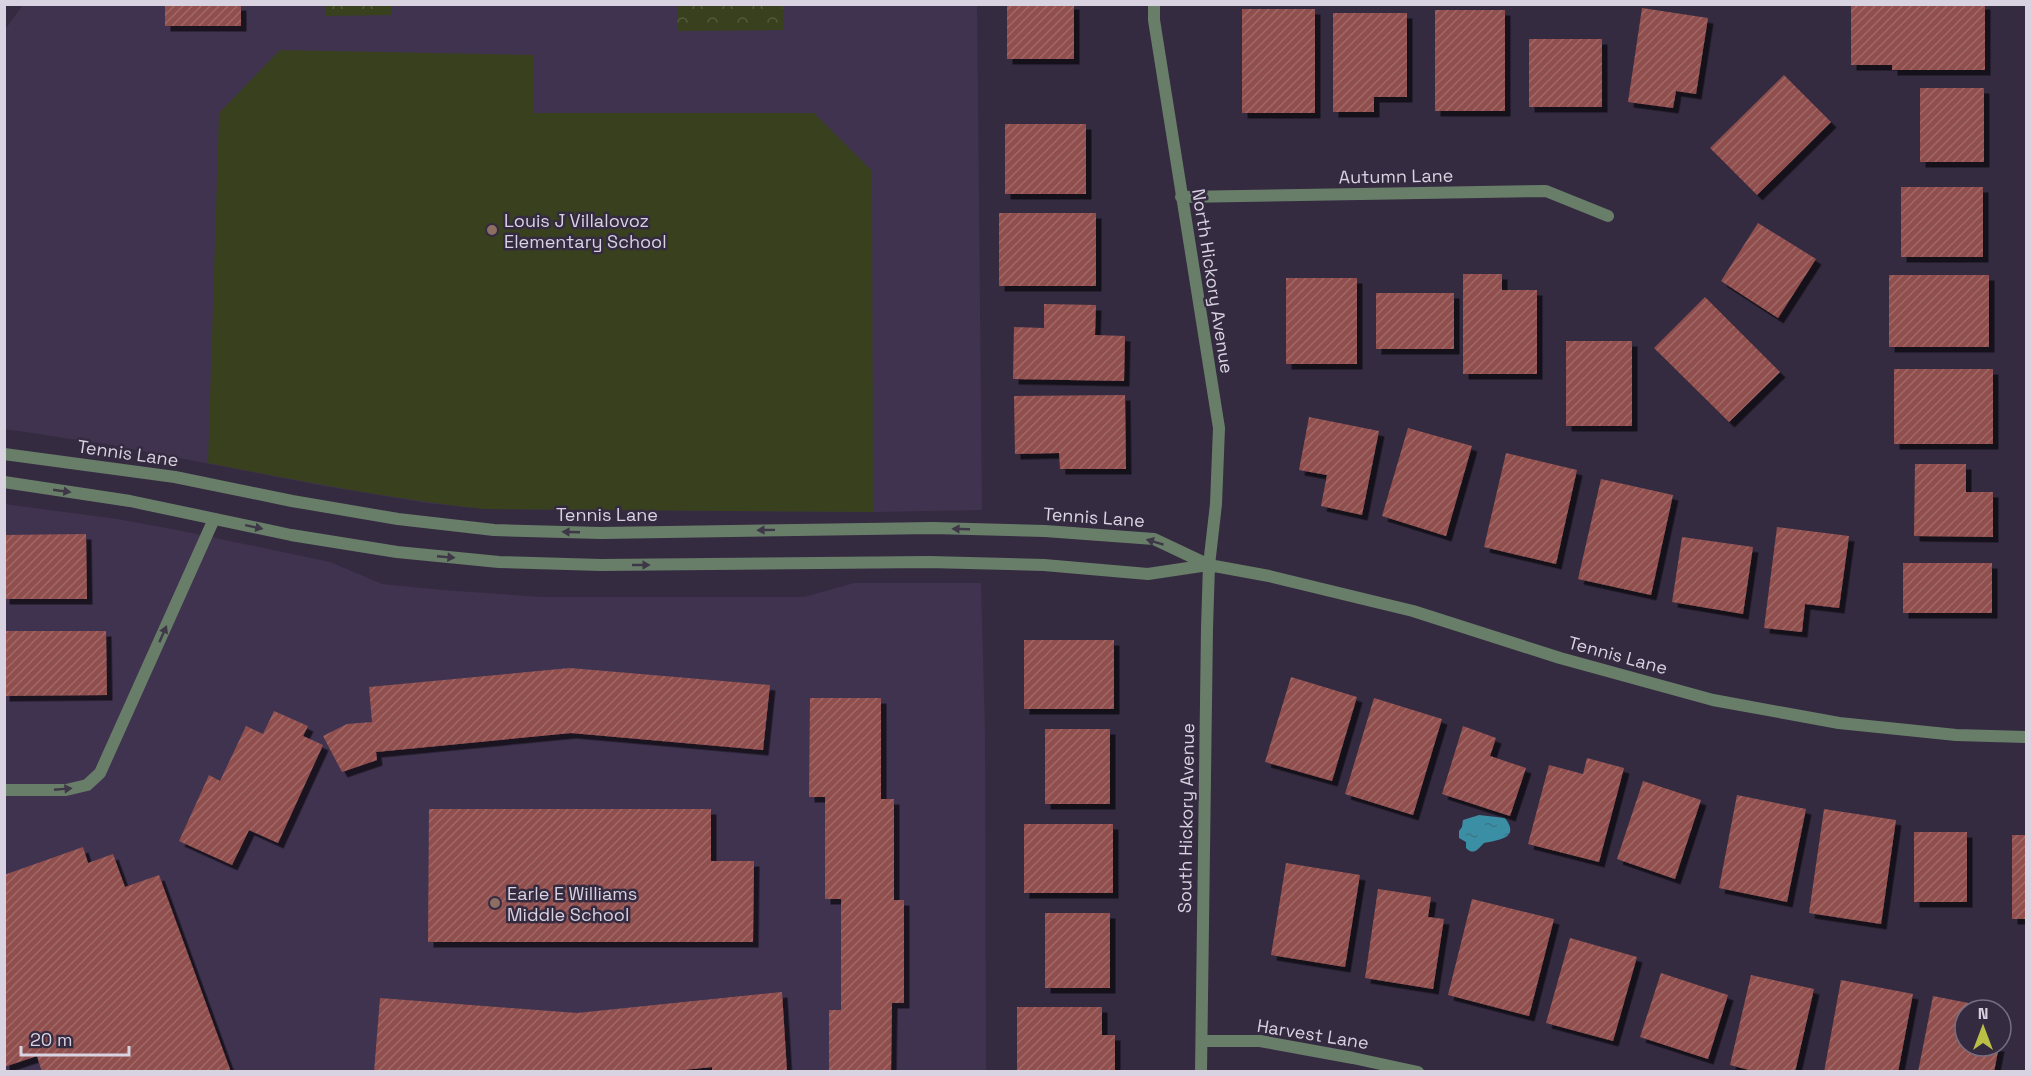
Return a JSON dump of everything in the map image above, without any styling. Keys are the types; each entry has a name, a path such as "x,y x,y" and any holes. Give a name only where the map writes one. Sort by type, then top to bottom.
{"street":[{"name":"North Hickory Avenue","path":"1154,4 1154,20 1181,197 1219,428 1216,504 1209,565"},
{"name":"Autumn Lane","path":"1181,197 1546,191 1608,216"},
{"name":"Tennis Lane","path":"4,454 175,477 292,501 398,519 494,530 601,533 933,528 1045,531 1154,539 1209,565 1269,576 1413,611 1560,658 1713,700 1839,723 1956,735 2026,737"},
{"name":"Tennis Lane","path":"4,482 130,501 291,535 397,552 499,562 601,565 928,562 1044,565 1148,574 1209,565"},
{"path":"4,790 66,790 87,785 100,773 214,519"},
{"name":"South Hickory Avenue","path":"1201,1071 1209,565"},
{"name":"Harvest Lane","path":"1202,1041 1260,1041 1418,1071"}],"shaded area":[{"name":"Louis J Villalovoz Elementary School","path":"23,5 977,5 982,510 873,512 484,509 427,503 324,486 112,445 5,429 4,31"},
{"name":"Earle E Williams Middle School","path":"4,504 117,519 182,531 330,562 382,584 442,590 541,597 804,597 854,583 981,583 985,735 986,1071 5,1071"}],"green space":[{"path":"325,5 392,5 392,15 325,16"},
{"path":"677,5 783,5 783,30 677,31"},
{"path":"280,50 534,55 533,113 814,113 872,171 873,512 484,509 380,495 208,463 219,113"}],"water":[{"path":"1479,815 1505,818 1510,830 1505,837 1484,843 1476,851 1471,851 1466,848 1466,842 1459,838 1459,831 1463,820"}],"building":[{"path":"1007,4 1074,4 1074,59 1007,59"},
{"path":"1851,4 1985,4 1985,70 1892,70 1892,65 1851,65"},
{"path":"165,5 241,5 241,26 165,26"},
{"path":"1642,8 1708,18 1696,94 1676,91 1673,108 1628,102"},
{"path":"1242,9 1315,9 1315,113 1242,113"},
{"path":"1435,10 1505,10 1505,111 1435,111"},
{"path":"1333,13 1407,13 1407,97 1374,97 1374,112 1333,112"},
{"path":"1529,39 1602,39 1602,107 1529,107"},
{"path":"1784,75 1831,122 1757,195 1710,148"},
{"path":"1920,88 1984,88 1984,162 1920,162"},
{"path":"1005,124 1086,124 1086,194 1005,194"},
{"path":"1901,187 1983,187 1983,257 1901,257"},
{"path":"999,213 1096,213 1096,286 999,286"},
{"path":"1758,223 1816,259 1778,318 1721,281"},
{"path":"1463,274 1502,274 1502,290 1537,290 1537,374 1463,374"},
{"path":"1889,275 1989,275 1989,347 1889,347"},
{"path":"1286,278 1357,278 1357,364 1286,364"},
{"path":"1376,293 1454,293 1454,349 1376,349"},
{"path":"1705,297 1780,372 1729,422 1654,348"},
{"path":"1044,304 1096,305 1095,335 1125,336 1124,381 1013,379 1014,327 1044,328"},
{"path":"1566,341 1632,341 1632,426 1566,426"},
{"path":"1894,369 1993,369 1993,444 1894,444"},
{"path":"1125,395 1126,469 1060,469 1059,453 1015,454 1014,396"},
{"path":"1309,417 1379,431 1362,515 1321,506 1327,475 1299,470"},
{"path":"1408,428 1472,446 1446,536 1382,516"},
{"path":"1506,453 1577,470 1556,564 1484,547"},
{"path":"1915,464 1966,464 1966,492 1993,492 1993,537 1914,536"},
{"path":"1601,479 1673,495 1651,595 1578,579"},
{"path":"1777,527 1849,536 1839,608 1805,604 1802,632 1764,628"},
{"path":"86,534 87,599 4,599 4,535"},
{"path":"1682,537 1753,547 1743,614 1672,602"},
{"path":"1903,563 1992,563 1992,613 1903,613"},
{"path":"4,631 106,631 107,695 4,696"},
{"path":"1024,640 1114,640 1114,709 1024,709"},
{"path":"570,668 770,685 763,750 571,733 376,752 377,760 342,772 323,736 347,724 372,722 369,687"},
{"path":"1291,677 1357,697 1332,781 1265,762"},
{"path":"810,698 881,698 881,799 894,799 894,900 904,900 904,1003 892,1003 891,1072 829,1072 829,1010 841,1010 841,899 825,899 825,797 809,797"},
{"path":"1374,698 1442,719 1413,815 1345,794"},
{"path":"274,711 308,726 303,736 323,745 278,843 249,830 232,865 179,841 209,775 220,781 246,726 263,734"},
{"path":"1463,726 1496,738 1490,756 1526,768 1510,816 1442,794"},
{"path":"1045,729 1110,729 1110,804 1045,804"},
{"path":"1587,758 1624,768 1599,862 1528,844 1549,765 1583,774"},
{"path":"1643,781 1701,800 1675,879 1617,859"},
{"path":"1737,795 1806,809 1787,902 1719,888"},
{"path":"429,809 711,809 711,861 754,861 753,942 428,942"},
{"path":"1824,809 1896,820 1881,924 1809,913"},
{"path":"1024,824 1113,824 1113,893 1024,893"},
{"path":"1914,832 1967,832 1967,902 1914,902"},
{"path":"2012,835 2026,835 2026,919 2012,919"},
{"path":"83,847 88,863 113,854 125,887 159,875 231,1072 42,1072 37,1056 4,1067 4,875"},
{"path":"1286,863 1360,875 1345,967 1271,955"},
{"path":"1378,889 1431,897 1428,917 1444,919 1433,989 1365,978"},
{"path":"1472,899 1554,919 1529,1016 1448,995"},
{"path":"1045,913 1110,913 1110,988 1045,988"},
{"path":"1570,938 1637,957 1613,1041 1546,1023"},
{"path":"1661,973 1728,995 1708,1059 1640,1037"},
{"path":"1751,975 1814,989 1795,1072 1757,1072 1730,1065"},
{"path":"1841,980 1913,994 1898,1072 1824,1072"},
{"path":"782,992 787,1072 712,1072 712,1067 663,1072 374,1072 380,998 577,1013"},
{"path":"1933,996 1953,1000 1953,1058 1997,1058 1994,1072 1918,1072"},
{"path":"1017,1007 1102,1007 1102,1035 1115,1035 1115,1072 1017,1072"}],"place":[{"name":"Louis J Villalovoz Elementary School","path":"492,230"},
{"name":"Earle E Williams Middle School","path":"495,903"}]}
